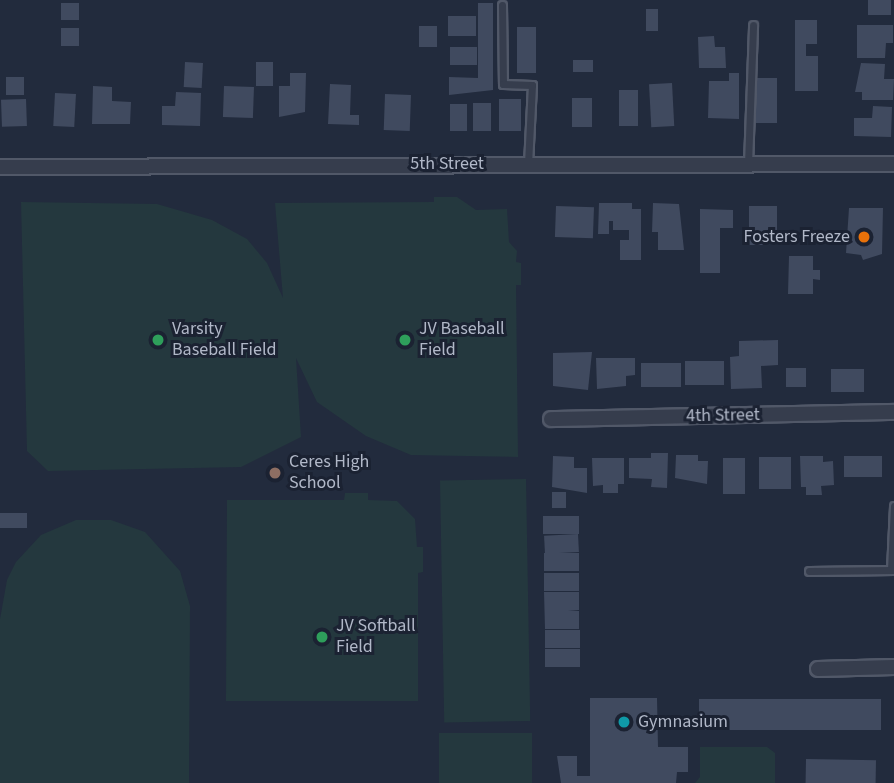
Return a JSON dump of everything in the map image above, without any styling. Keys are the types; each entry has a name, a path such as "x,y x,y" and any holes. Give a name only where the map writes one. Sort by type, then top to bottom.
{"street":[{"name":"5th Street","path":"0,167 894,164"},
{"name":"4th Street","path":"551,419 894,412"},
{"path":"818,669 894,667"}],"lane":[{"path":"502,5 503,83 533,85 528,164"},
{"path":"748,164 753,25"},
{"path":"809,571 893,570 894,506"}],"shaded area":[{"path":"434,197 457,197 476,210 507,209 509,242 517,251 516,262 521,263 521,285 516,285 518,457 411,455 366,436 317,402 296,358 301,437 241,467 48,471 27,451 21,202 157,204 212,220 247,239 267,263 283,298 275,203 434,202"},
{"path":"526,479 530,721 444,722 440,481"},
{"name":"JV Softball Field","path":"345,493 368,493 368,500 397,501 415,519 417,547 423,547 423,572 418,573 418,701 226,701 227,500 344,500"},
{"path":"76,520 111,520 145,532 180,571 190,606 189,783 0,783 0,619 7,580 16,562 41,535"},
{"path":"439,733 532,733 532,783 439,783"},
{"path":"700,747 767,747 775,753 775,783 695,783 700,777"}],"building":[{"path":"868,0 891,0 891,15 868,15"},
{"path":"61,3 79,3 79,20 61,20"},
{"path":"478,3 493,3 493,90 449,95 449,77 478,78"},
{"path":"646,9 658,9 658,31 646,31"},
{"path":"448,16 476,16 476,36 448,36"},
{"path":"795,20 817,20 817,44 806,44 806,56 818,56 818,91 795,91"},
{"path":"857,25 893,25 893,43 886,43 885,58 857,58"},
{"path":"419,26 437,26 437,47 419,47"},
{"path":"517,27 536,27 536,73 517,73"},
{"path":"61,28 79,28 79,46 61,46"},
{"path":"714,36 715,47 725,47 726,68 699,68 698,37"},
{"path":"450,47 477,47 477,65 450,65"},
{"path":"573,60 593,60 593,72 573,72"},
{"path":"185,62 203,63 202,88 184,87"},
{"path":"256,62 273,62 273,86 256,86"},
{"path":"861,63 885,64 884,79 894,79 893,100 862,100 862,92 855,92"},
{"path":"290,73 306,73 305,112 279,117 279,86 290,86"},
{"path":"729,73 739,73 739,119 708,118 709,81 729,81"},
{"path":"6,77 24,77 24,95 6,95"},
{"path":"753,78 777,78 777,123 753,123"},
{"path":"672,83 674,126 651,127 649,84"},
{"path":"330,84 351,85 350,115 359,115 359,125 328,124"},
{"path":"93,86 112,87 112,101 131,102 130,124 92,124"},
{"path":"224,86 254,87 253,118 223,117"},
{"path":"619,90 638,90 638,126 619,126"},
{"path":"176,92 201,93 200,126 162,125 162,106 175,106"},
{"path":"55,93 76,94 74,127 53,126"},
{"path":"385,94 411,95 410,131 384,130"},
{"path":"572,98 592,98 592,127 572,127"},
{"path":"26,99 27,126 2,127 1,100"},
{"path":"499,99 521,99 521,131 499,131"},
{"path":"473,103 491,103 491,131 473,131"},
{"path":"450,104 467,104 467,131 450,131"},
{"path":"873,106 892,107 891,137 854,136 854,118 872,118"},
{"path":"599,203 632,203 632,209 641,209 641,260 620,260 620,240 629,240 629,230 613,230 613,221 609,221 609,234 598,234"},
{"path":"653,203 679,204 684,250 658,250 658,232 652,232"},
{"path":"556,206 594,207 593,238 555,237"},
{"path":"749,206 777,206 777,233 763,233 763,245 749,245"},
{"name":"Fosters Freeze","path":"849,208 883,208 882,254 863,260 861,255 846,253"},
{"path":"700,209 733,210 733,228 720,228 720,273 700,273"},
{"path":"789,256 813,256 813,270 820,270 820,280 813,279 813,294 788,294"},
{"path":"778,340 778,365 761,366 762,388 731,389 730,357 739,356 739,341"},
{"path":"592,352 588,390 553,386 553,353"},
{"path":"596,358 635,358 635,375 626,376 626,386 597,389"},
{"path":"685,361 724,361 724,385 685,385"},
{"path":"641,363 681,363 681,387 641,387"},
{"path":"786,368 806,368 806,387 786,387"},
{"path":"831,369 864,369 864,392 831,392"},
{"path":"651,453 668,453 667,488 651,487 652,479 629,478 629,458 651,458"},
{"path":"676,455 698,455 698,461 708,461 707,484 675,478"},
{"path":"553,456 574,457 574,468 587,468 587,493 552,487"},
{"path":"800,456 823,456 823,462 833,461 834,485 821,486 822,495 806,495 806,487 801,487"},
{"path":"844,456 882,456 882,477 844,477"},
{"path":"759,457 791,457 791,489 759,489"},
{"path":"592,458 624,458 624,484 618,484 618,493 603,493 603,485 593,486"},
{"path":"723,458 745,458 745,494 723,494"},
{"path":"552,492 566,492 566,508 552,508"},
{"path":"0,513 27,513 27,528 0,528"},
{"path":"543,516 579,516 579,534 543,534"},
{"path":"578,534 579,552 545,554 544,536"},
{"path":"544,553 579,553 579,571 544,571"},
{"path":"544,573 579,573 579,591 544,591"},
{"path":"544,592 579,592 579,610 568,611 579,611 579,629 545,629"},
{"path":"545,630 580,630 580,648 545,648"},
{"path":"545,649 580,649 580,667 545,667"},
{"name":"Gymnasium","path":"590,698 657,698 658,747 688,747 688,772 677,772 676,783 561,783 557,756 577,756 577,776 590,776"},
{"path":"699,699 881,699 881,730 699,730"},
{"path":"806,759 876,760 876,783 806,783"}],"place":[{"name":"Fosters Freeze","path":"864,237"},
{"name":"Varsity Baseball Field","path":"158,340"},
{"name":"JV Baseball Field","path":"405,340"},
{"name":"Ceres High School","path":"275,473"},
{"name":"JV Softball Field","path":"322,637"},
{"name":"Gymnasium","path":"624,722"}]}
